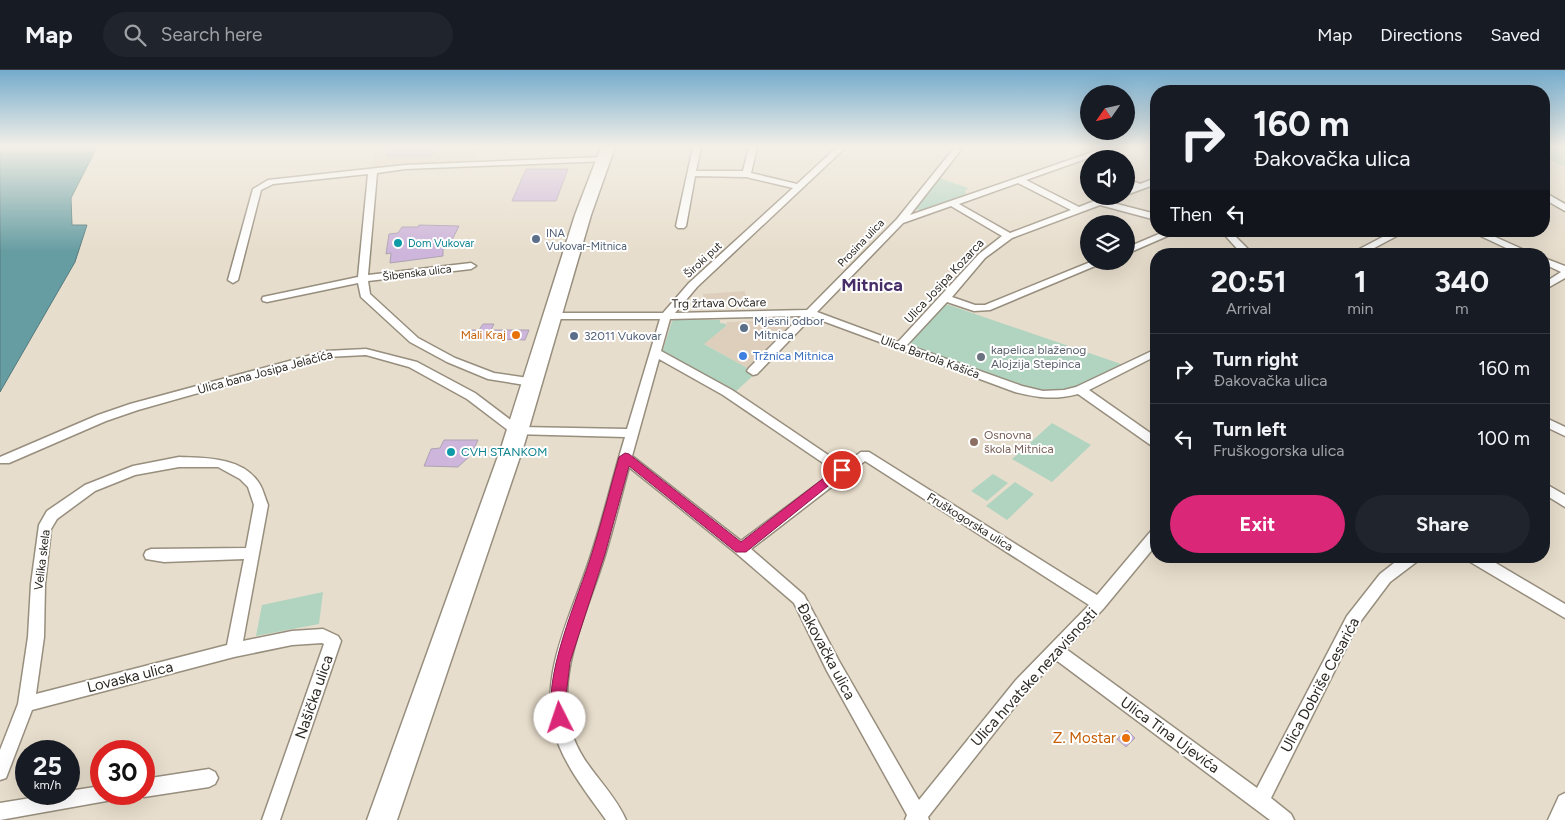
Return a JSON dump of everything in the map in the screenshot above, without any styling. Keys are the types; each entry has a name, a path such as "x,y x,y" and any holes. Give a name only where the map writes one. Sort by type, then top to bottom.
{"main road":[{"path":"382,820 517,431 583,215 595,182"}],"street":[{"path":"233,280 257,189 271,182"},
{"path":"372,182 364,280 366,295 414,340 451,360 492,376 531,382"},
{"path":"681,226 690,182"},
{"path":"779,182 799,187"},
{"name":"Široki put","path":"666,316 694,285 804,182"},
{"name":"Prosina ulica","path":"753,371 900,221 931,182"},
{"path":"900,221 1014,182"},
{"path":"1024,182 1079,210"},
{"path":"1135,189 1150,183"},
{"path":"1135,184 1140,187"},
{"path":"1550,199 1565,208"},
{"name":"Ulica Josipa Kozarca","path":"952,203 1009,236"},
{"name":"Ulica Josipa Kozarca","path":"900,346 946,298 981,256 996,243 1009,236 1092,205"},
{"path":"1111,205 1150,215"},
{"path":"1135,247 1160,237"},
{"path":"1231,237 1242,248"},
{"path":"1367,248 1390,237"},
{"path":"1488,237 1514,248"},
{"path":"1550,263 1565,270"},
{"name":"Šibenska ulica","path":"267,299 364,280 472,266"},
{"path":"946,298 974,308 986,308 1080,270"},
{"path":"1550,283 1565,274"},
{"name":"Trg žrtava Ovčare","path":"656,353 666,316 811,313"},
{"name":"Ulica Bartola Kašića","path":"811,313 1033,393 1056,395 1080,390 1150,355"},
{"path":"552,316 666,316"},
{"name":"Ulica bana Josipa Jelačića","path":"4,460 86,424 134,407 326,354 346,352 366,352 413,364 471,396 517,431"},
{"path":"616,820 579,766 564,733 558,704 563,662 598,554 656,353 673,361 732,397 842,470"},
{"path":"1080,390 1150,439"},
{"path":"1550,424 1565,432"},
{"path":"517,431 632,433"},
{"name":"Fruškogorska ulica","path":"741,549 842,470 865,455 1099,604"},
{"name":"Đakovačka ulica","path":"625,457 741,549 799,599 833,666 917,819"},
{"name":"Velika skela","path":"0,772 26,704 36,637 38,584 44,529 52,515 90,488 133,471 179,462 220,463 245,476 254,485 261,505 234,650"},
{"path":"1550,492 1565,502"},
{"name":"Ulica hrvatske nezavisnosti","path":"917,819 1017,692 1099,604 1150,541"},
{"path":"150,555 252,553"},
{"name":"Ulica Dobriše Cesarića","path":"1260,801 1352,621 1384,578 1404,563"},
{"path":"1484,563 1565,612"},
{"name":"Našička ulica","path":"234,650 309,636 323,636 333,641 271,820"},
{"name":"Lovaska ulica","path":"26,704 234,650"},
{"name":"Ulica Tina Ujevića","path":"1055,650 1285,820"},
{"path":"155,786 210,778"},
{"path":"0,812 90,797"},
{"path":"1557,820 1565,802"}],"shaded area":[{"path":"745,291 747,301 705,304 703,294"},
{"name":"Tržnica Mitnica","path":"778,320 796,323 748,369 703,343 726,326 727,322"}],"green space":[{"path":"936,182 951,182 968,188 965,191 966,195 923,211 915,209"},
{"path":"946,304 1124,365 1071,390 1053,393 1032,391 908,346 942,305"},
{"path":"676,319 720,320 720,323 726,324 704,344 756,373 733,394 662,353 672,321"},
{"path":"1052,423 1091,445 1052,482 1012,459"},
{"path":"993,474 1008,483 987,501 971,491"},
{"path":"1015,482 1034,494 1007,520 986,506"},
{"path":"323,592 319,624 256,636 262,605"}],"water":[{"path":"0,182 79,182 71,198 72,225 87,225 75,262 0,392"}],"building":[{"path":"520,182 563,182 556,201 512,201"},
{"name":"Dom Vukovar","path":"419,225 459,226 448,248 443,249 443,256 390,263 391,253 386,254 389,234 398,233 402,227 418,227"},
{"path":"483,324 494,324 491,330 529,330 525,340 469,338 469,330 479,330"},
{"name":"CVH STANKOM","path":"444,440 478,440 471,455 458,467 424,466 431,449 440,448"},
{"name":"Z. Mostar","path":"1127,730 1135,738 1126,747 1117,739"}],"place":[{"name":"INA Vukovar-Mitnica","path":"536,239"},
{"name":"Dom Vukovar","path":"398,243"},
{"name":"Mjesni odbor Mitnica","path":"744,328"},
{"name":"Mali Kraj","path":"516,335"},
{"name":"32011 Vukovar","path":"574,336"},
{"name":"Tržnica Mitnica","path":"743,356"},
{"name":"kapelica blaženog Alojzija Stepinca","path":"981,357"},
{"name":"Osnovna škola Mitnica","path":"974,442"},
{"name":"CVH STANKOM","path":"451,452"},
{"name":"Z. Mostar","path":"1126,738"}],"district":[{"name":"Mitnica","path":"872,285"}],"route":[{"path":"560,718 558,704 563,662 598,554 625,457 741,549 842,470"}]}
